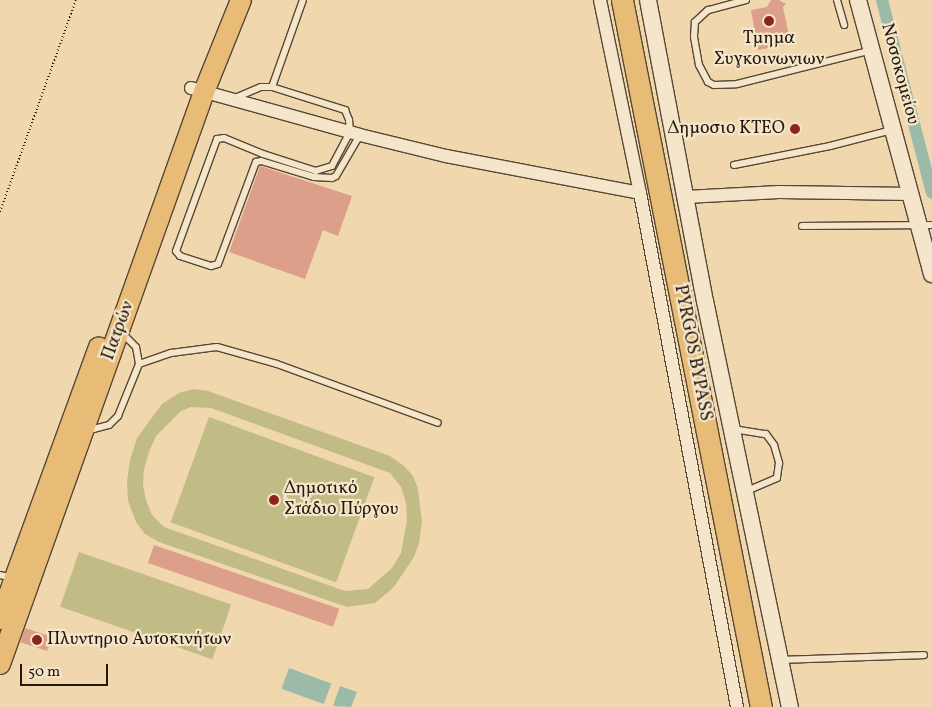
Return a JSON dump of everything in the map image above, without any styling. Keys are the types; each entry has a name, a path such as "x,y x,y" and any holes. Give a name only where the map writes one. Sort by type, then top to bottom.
{"highway":[{"name":"PYRGOS BYPASS","path":"622,0 761,707"}],"main road":[{"name":"Πατρών","path":"0,664 7,577 137,261 198,90 227,0"},
{"name":"Πατρών","path":"198,90 241,0"},
{"name":"Πατρών","path":"4,625 83,432 119,331 137,261"}],"street":[{"path":"600,0 640,193 737,707"},
{"path":"648,0 705,301 790,707"},
{"name":"Νοσοκομείου","path":"858,0 911,194 928,226 932,274"},
{"path":"198,90 355,134 481,164 640,193"},
{"path":"686,197 778,192 911,194"}],"lane":[{"path":"272,87 303,0"},
{"path":"746,0 708,10 695,22 694,37 699,65 708,82 714,86 737,84 872,50"},
{"path":"837,0 844,25"},
{"path":"231,100 261,86 272,87 345,110 355,134 336,176 332,178 314,177 257,161 218,264 211,266 177,254 176,250 217,139 224,138 263,154 316,171 332,166 355,134"},
{"path":"734,165 830,146 893,130"},
{"path":"802,226 928,226"},
{"path":"83,432 109,425 118,416 139,364 136,347 119,331"},
{"path":"139,364 171,353 217,347 277,364 438,423"},
{"path":"733,429 766,434 774,445 779,463 777,478 746,491"},
{"path":"780,660 924,655"}],"path":[{"path":"0,212 76,0"}],"shaded area":[{"path":"194,389 208,391 390,456 404,466 413,476 418,489 422,522 419,543 414,557 393,588 375,603 347,607 159,542 145,534 136,522 128,501 127,481 130,460 137,438 162,404 179,393","holes":["191,407 211,408 390,473 401,487 406,503 407,520 401,553 392,568 368,589 345,591 164,527 152,515 143,486 144,469 149,452 156,436 181,411"]},
{"name":"Δημοτικό Στάδιο Πύργου","path":"209,417 374,477 336,582 171,522"},
{"path":"79,552 231,604 212,659 60,607"},
{"path":"289,668 331,683 324,704 281,689"},
{"path":"340,686 357,692 351,707 333,706"}],"building":[{"name":"Τμημα Συγκοινωνιων","path":"771,0 779,0 786,4 783,7 788,31 791,35 784,45 758,50 751,10 767,7"},
{"path":"260,166 352,196 338,236 323,230 305,279 229,252"},
{"path":"154,545 339,609 333,627 148,563"},
{"name":"Πλυντηριο Αυτοκινήτων","path":"25,628 52,637 47,651 20,642"}],"waterway":[{"path":"882,0 932,193"}],"place":[{"name":"Τμημα Συγκοινωνιων","path":"769,21"},
{"name":"Δημοσιο ΚΤΕΟ","path":"795,129"},
{"name":"Δημοτικό Στάδιο Πύργου","path":"274,500"},
{"name":"Πλυντηριο Αυτοκινήτων","path":"37,640"}]}
